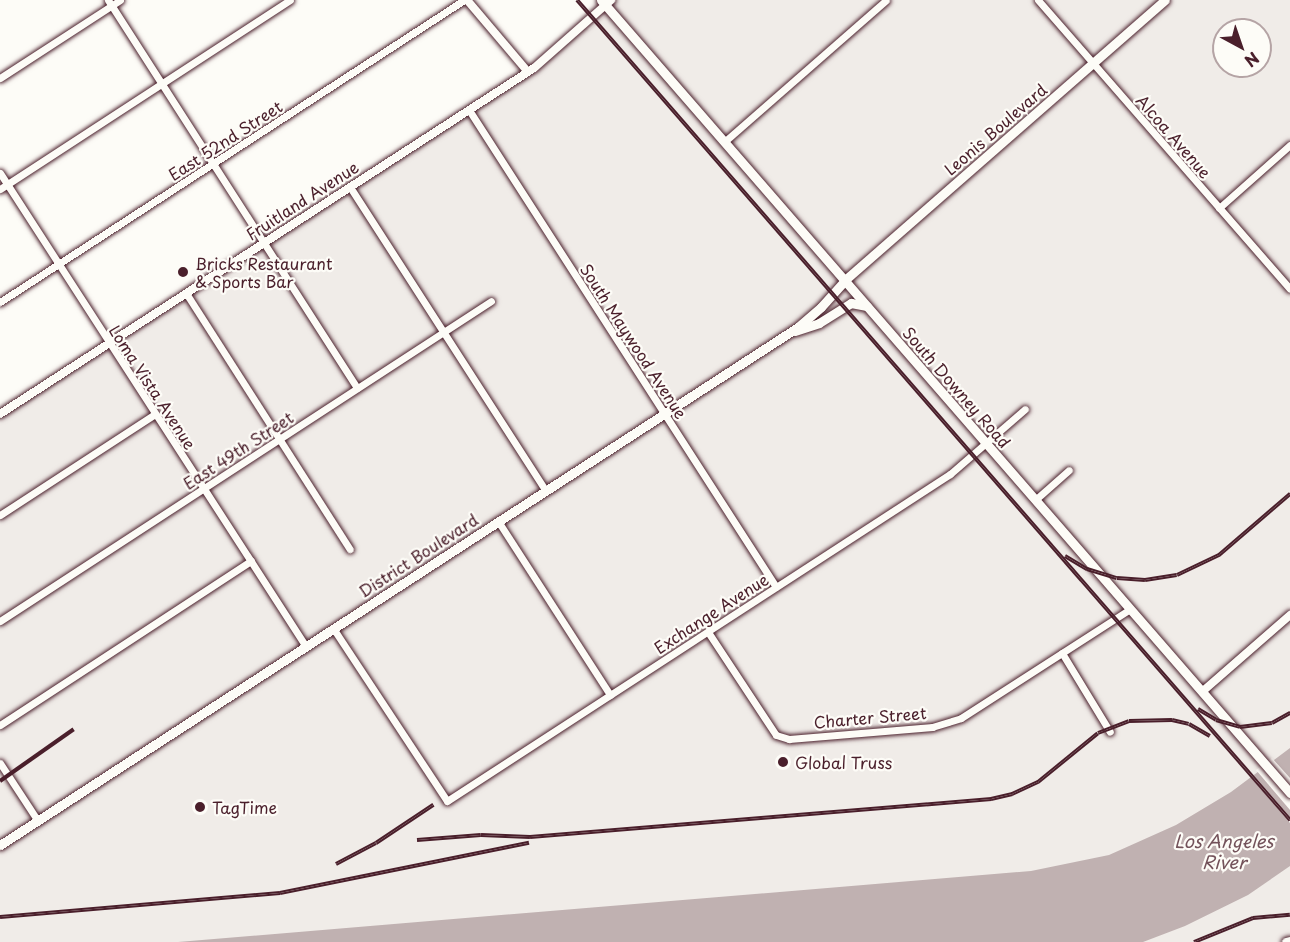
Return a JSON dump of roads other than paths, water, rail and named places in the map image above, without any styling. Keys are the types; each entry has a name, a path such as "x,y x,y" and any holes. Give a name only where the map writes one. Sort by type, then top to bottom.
{"main road":[{"name":"Leonis Boulevard","path":"845,280 1165,0"},
{"name":"South Downey Road","path":"606,2 724,142 1290,793"},
{"name":"District Boulevard","path":"0,845 790,332 812,316 845,280"},
{"path":"790,332 819,323 849,304 867,306"},
{"path":"1286,942 1290,940"}],"street":[{"path":"0,78 110,3 120,0"},
{"path":"3,186 290,0"},
{"path":"465,0 528,72"},
{"name":"East 52nd Street","path":"0,302 465,0"},
{"path":"724,142 886,0"},
{"name":"Alcoa Avenue","path":"1038,0 1290,289"},
{"name":"Fruitland Avenue","path":"0,414 528,72 606,2"},
{"path":"110,3 357,388"},
{"name":"South Maywood Avenue","path":"469,110 776,587"},
{"path":"1219,208 1290,145"},
{"name":"Loma Vista Avenue","path":"0,173 3,186 58,264 306,645"},
{"path":"350,187 544,490"},
{"path":"186,293 350,549"},
{"name":"East 49th Street","path":"0,621 491,301"},
{"name":"Exchange Avenue","path":"333,628 447,801 950,474 1025,409"},
{"path":"0,515 155,414"},
{"path":"1035,500 1069,470"},
{"path":"498,521 610,695"},
{"path":"0,725 251,561"},
{"name":"Charter Street","path":"708,632 771,729 776,735 786,739 932,727 961,718 1130,609"},
{"path":"1203,691 1290,615"},
{"path":"1062,653 1110,732"},
{"path":"0,763 38,821"}],"water":[{"name":"Los Angeles River","path":"1290,748 1290,866 1248,895 1185,926 1143,942 178,942 1031,871 1109,855 1176,825 1231,792"}],"railway":[{"path":"577,0 1290,820"},
{"path":"1065,556 1087,569 1117,578 1145,580 1177,575 1219,555 1290,494"},
{"path":"1198,709 1216,720 1240,727 1272,723 1290,713"},
{"path":"417,840 481,835 530,837 991,799 1012,794 1038,782 1098,733 1129,721 1172,720 1189,724 1210,736"},
{"path":"0,781 74,729"},
{"path":"336,864 376,843 433,805"},
{"path":"0,917 280,893 529,843"},
{"path":"1194,942 1253,918 1290,915"}],"place":[{"name":"Bricks Restaurant & Sports Bar","path":"183,272"},
{"name":"Global Truss","path":"783,762"},
{"name":"TagTime","path":"200,807"}]}
